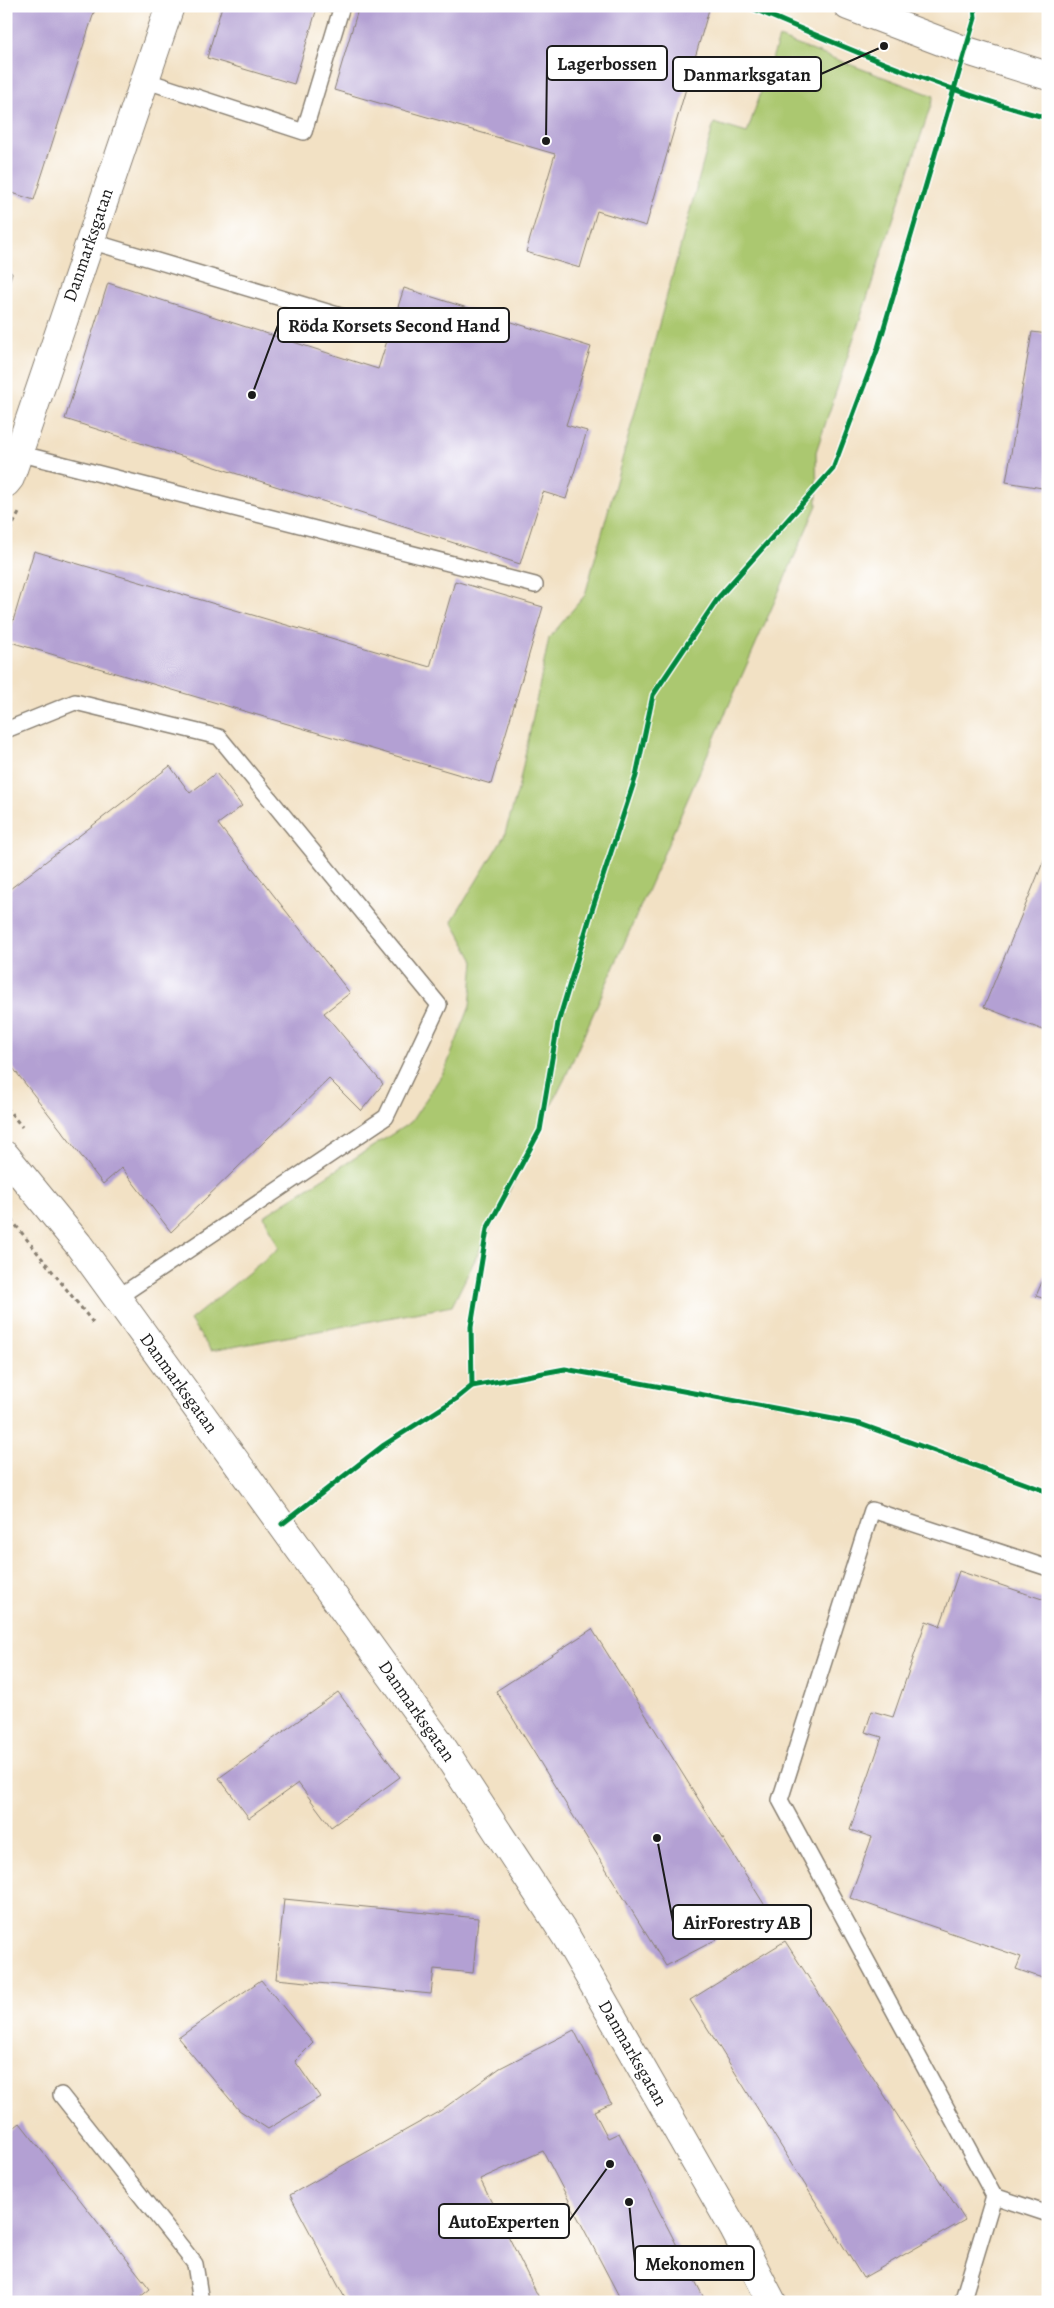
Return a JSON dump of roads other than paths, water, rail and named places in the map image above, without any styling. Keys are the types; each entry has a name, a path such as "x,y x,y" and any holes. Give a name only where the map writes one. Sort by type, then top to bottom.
{"street":[{"name":"Danmarksgatan","path":"6,483 170,6"},
{"path":"848,6 964,50 1048,76"},
{"name":"Danmarksgatan","path":"6,1156 78,1244 118,1298 443,1747 567,1938 734,2229 772,2302"}],"lane":[{"path":"144,80 304,132 342,6"},
{"path":"90,241 361,322"},
{"path":"18,452 535,585"},
{"path":"6,730 76,702 219,737 440,1004 386,1116 118,1298"},
{"path":"1048,1568 872,1510 780,1800 994,2196 1048,2214"},
{"path":"61,2095 195,2264 201,2302"},
{"path":"962,2302 994,2196"}],"place":[{"name":"Danmarksgatan","path":"884,46"},
{"name":"Lagerbossen","path":"546,141"},
{"name":"Röda Korsets Second Hand","path":"252,395"},
{"name":"AirForestry AB","path":"657,1838"},
{"name":"AutoExperten","path":"610,2164"},
{"name":"Mekonomen","path":"629,2202"}]}
